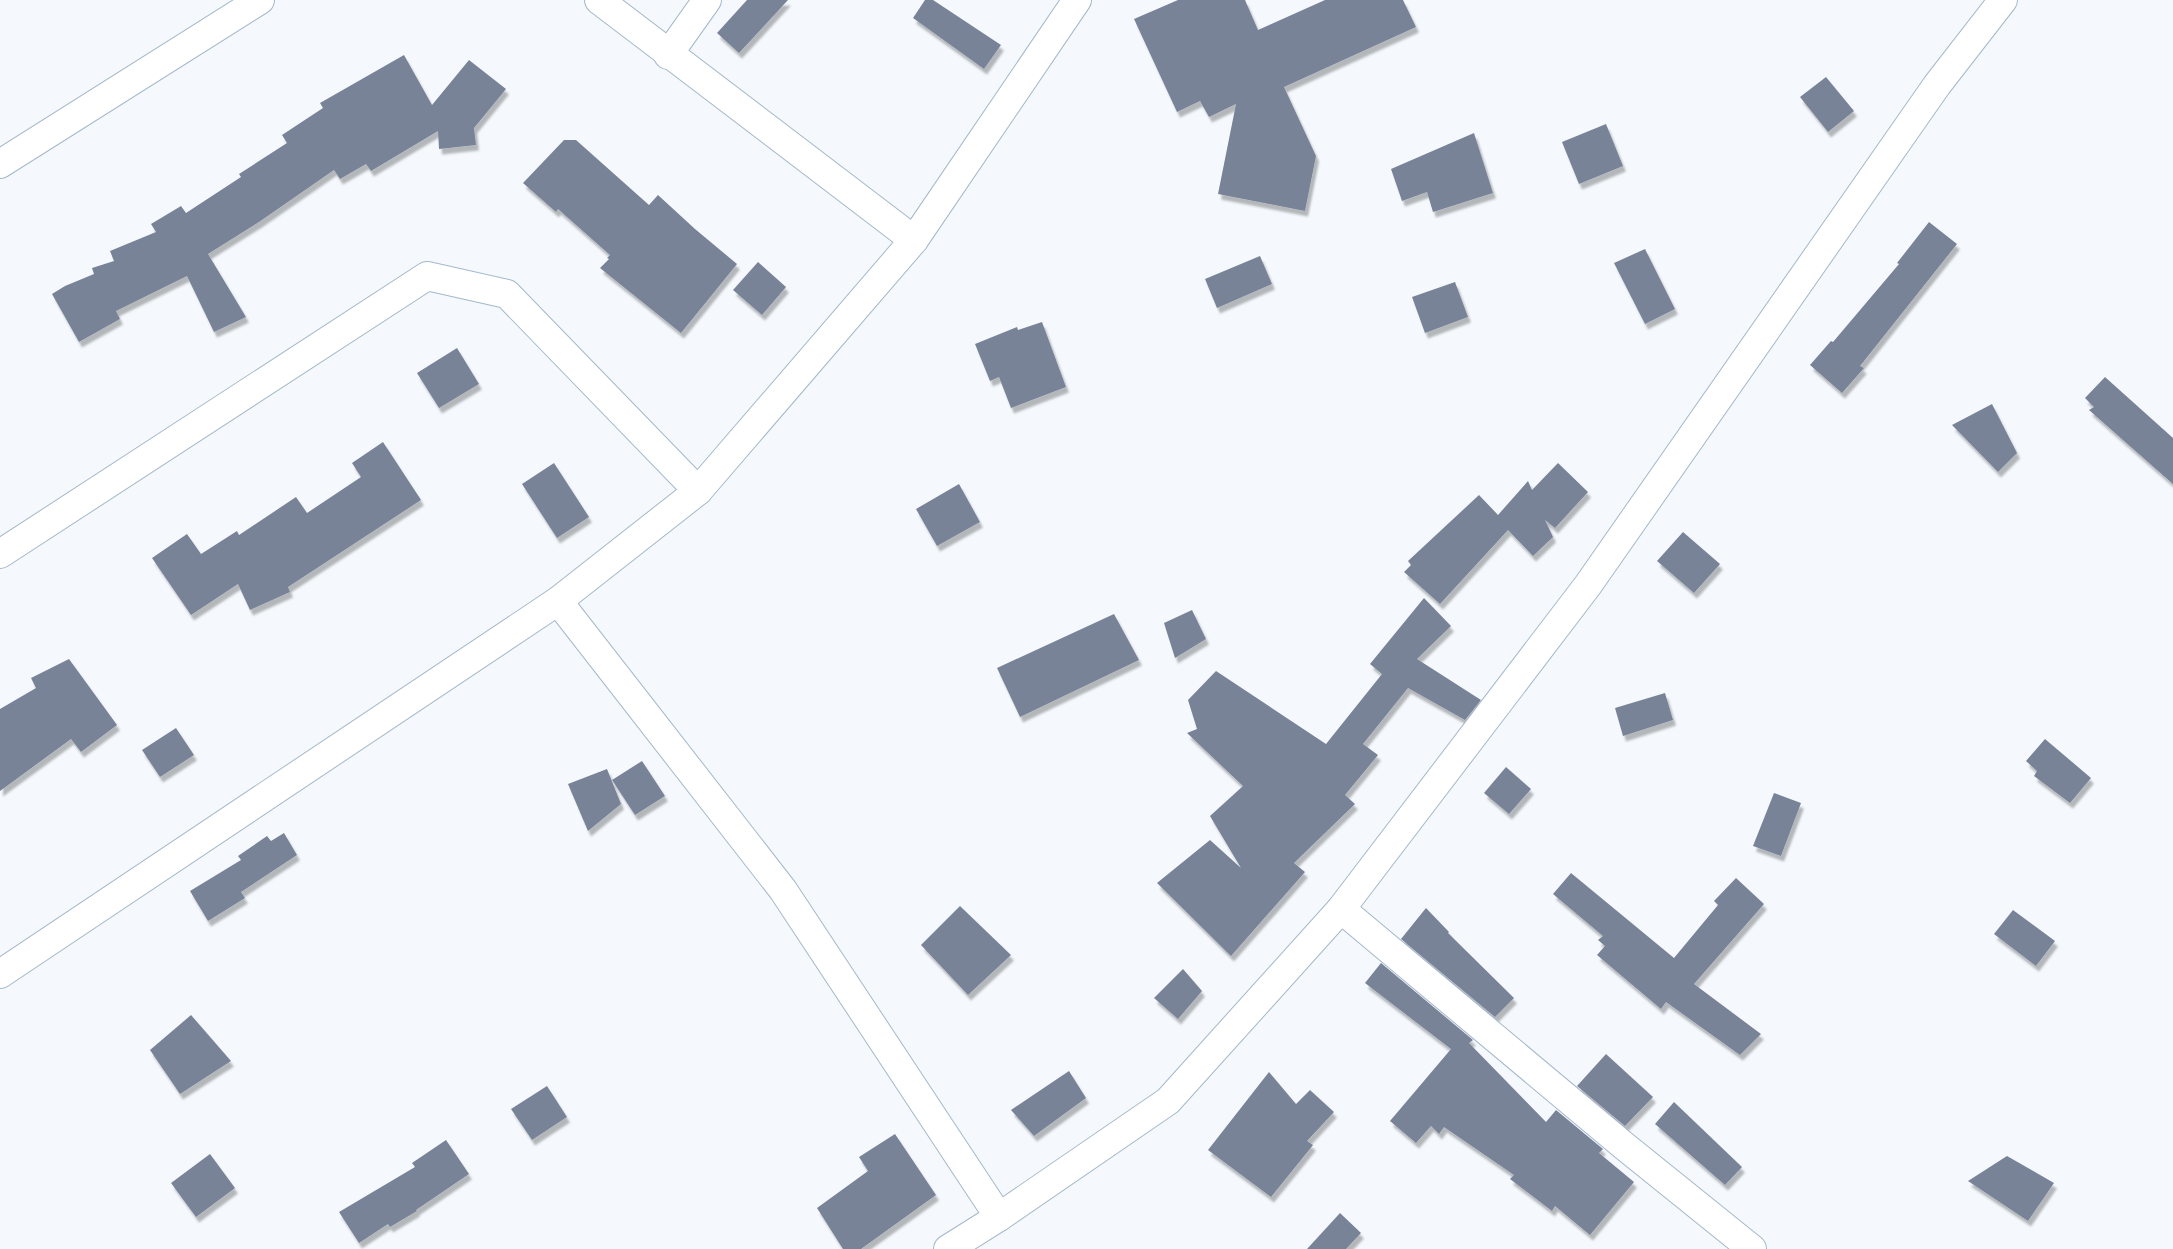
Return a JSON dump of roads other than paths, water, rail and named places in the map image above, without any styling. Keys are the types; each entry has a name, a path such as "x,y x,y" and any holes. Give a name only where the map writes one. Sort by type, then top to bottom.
{"street":[{"path":"0,164 260,0"},
{"path":"599,0 668,55 914,240"},
{"path":"668,55 707,0"},
{"path":"0,974 558,601 698,491 914,240 1077,0"},
{"path":"948,1249 999,1217 1168,1101 1342,910 1588,585 1937,85 2003,0"},
{"path":"0,554 427,276 507,294 698,491"},
{"path":"558,601 783,890 999,1217"},
{"path":"1342,910 1623,1145 1752,1249"}]}
